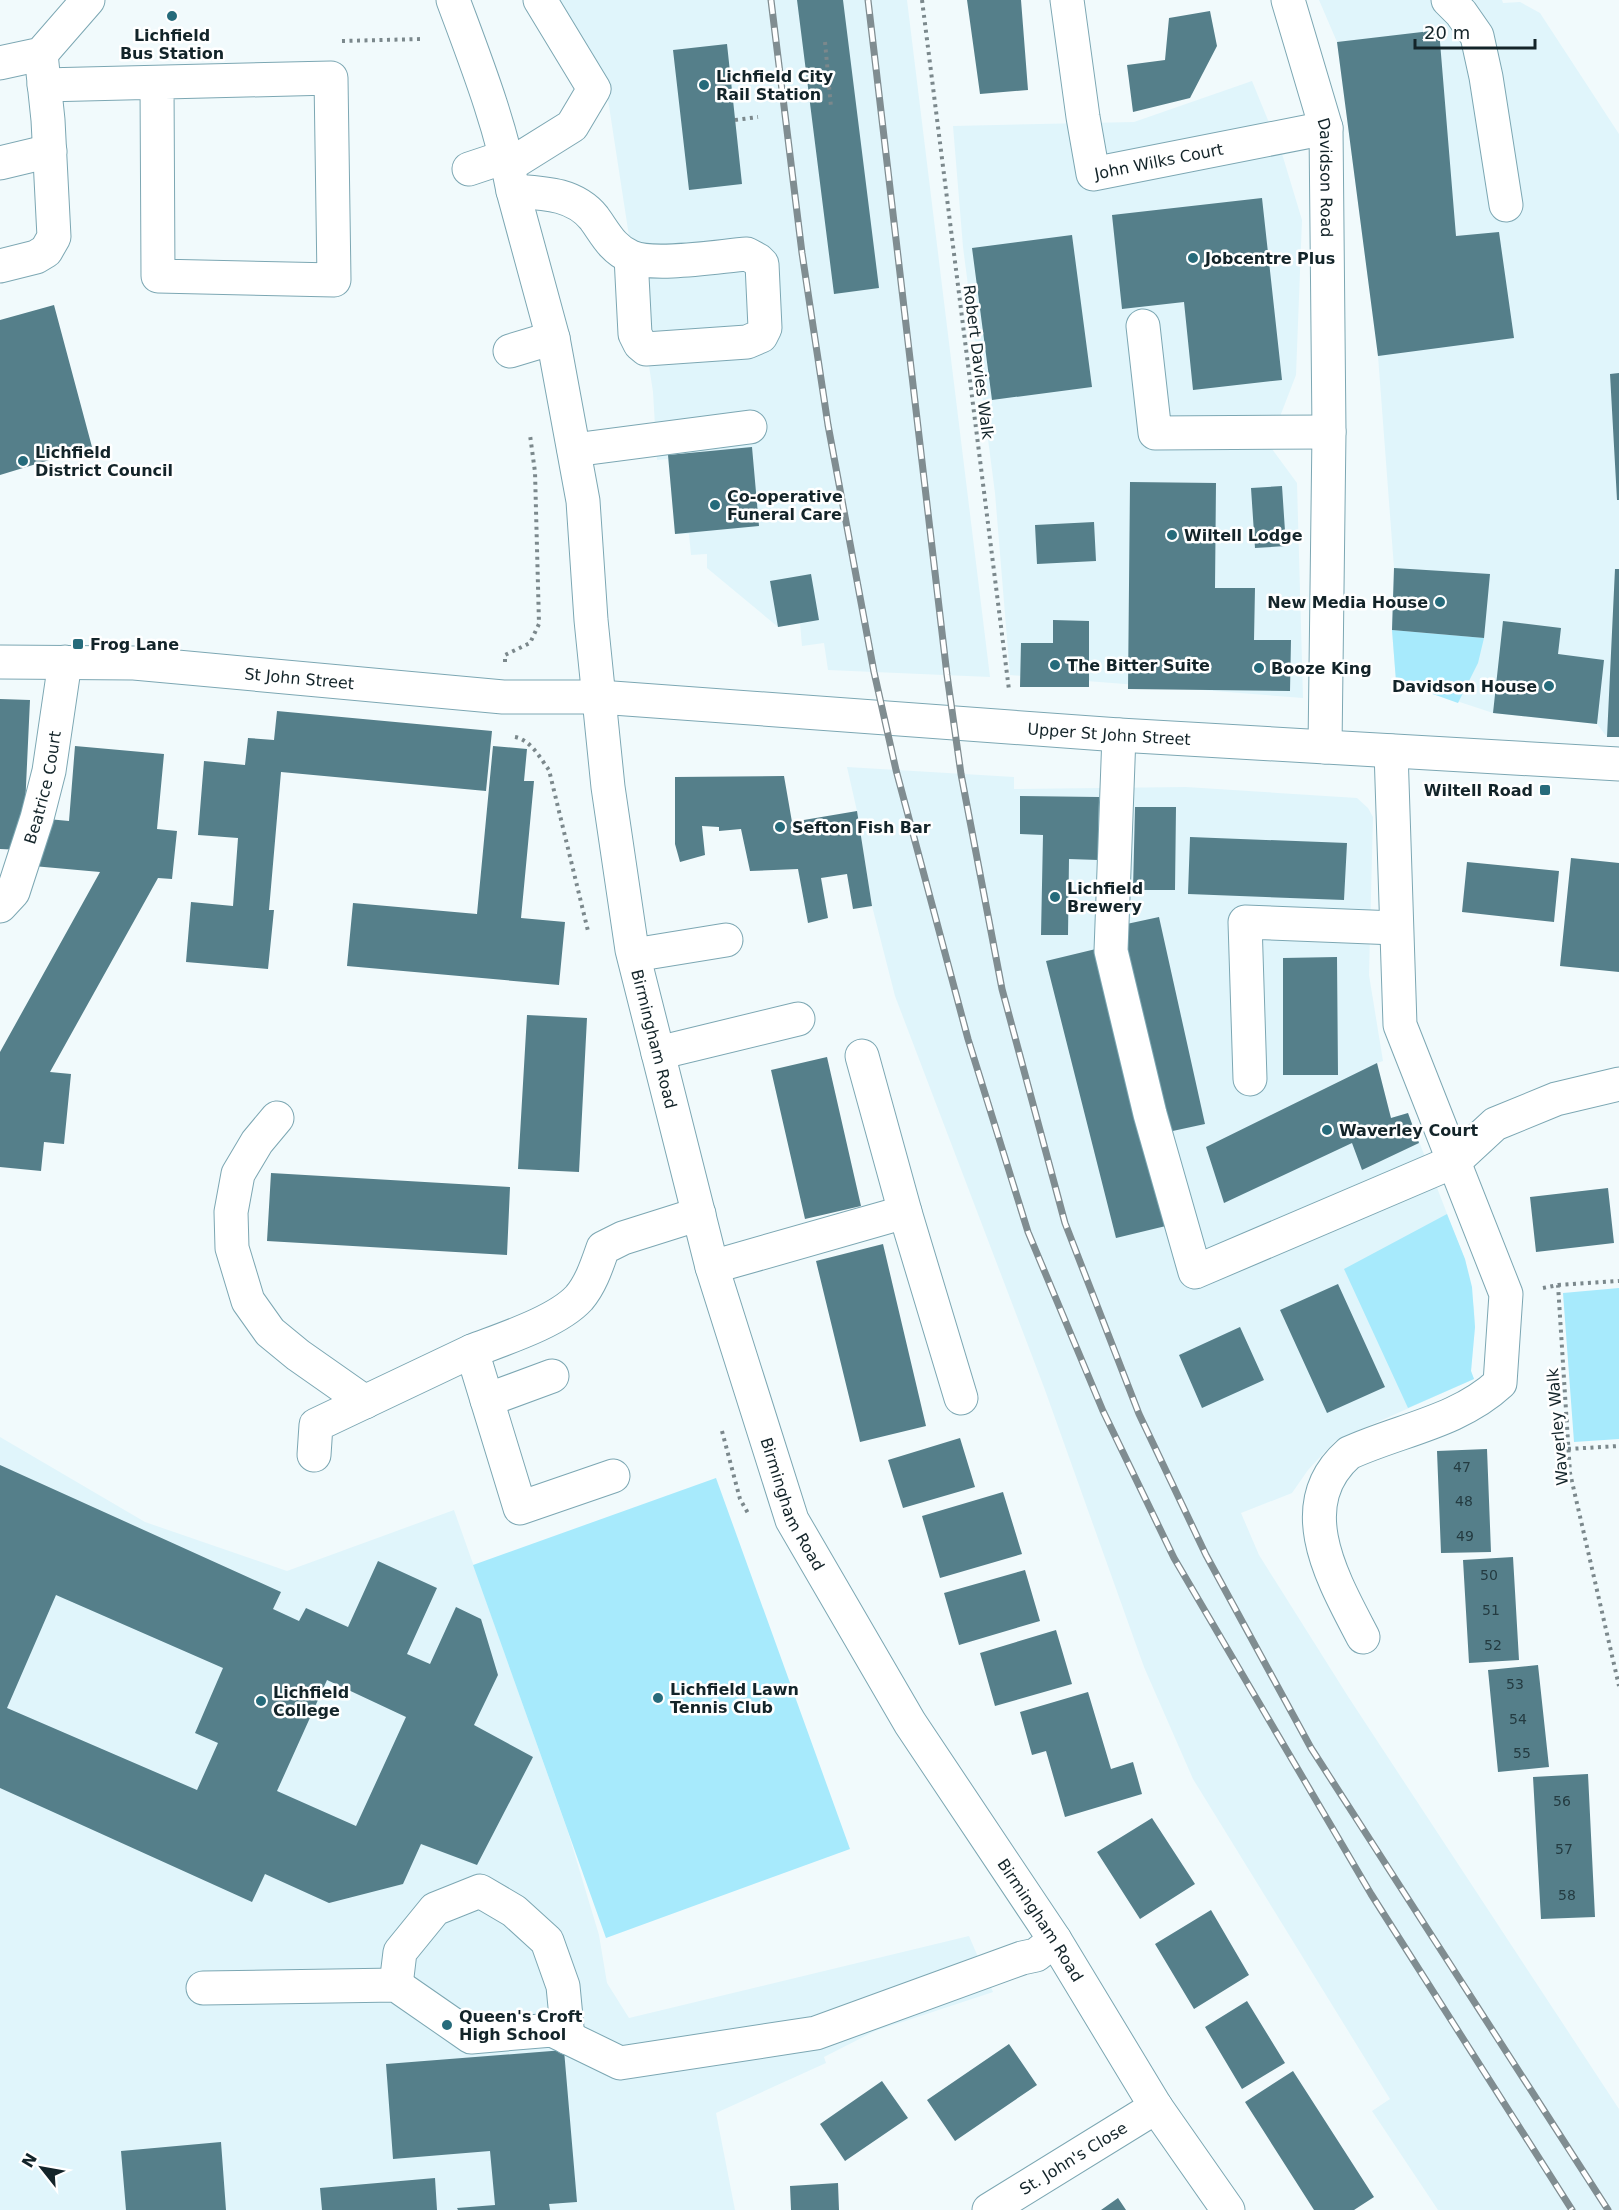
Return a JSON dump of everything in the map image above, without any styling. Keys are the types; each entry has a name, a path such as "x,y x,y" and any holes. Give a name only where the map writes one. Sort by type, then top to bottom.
{"street":[{"path":"0,266 36,257 46,251 54,237 50,151 42,70 88,0"},
{"name":"Birmingham Road","path":"453,0 484,84 553,338 583,501 598,697 608,787 633,956 712,1267 792,1521 910,1723 1055,1940 1156,2107 1228,2210"},
{"path":"509,171 572,126 594,89 540,0"},
{"name":"John Wilks Court","path":"1067,0 1093,174 1326,128"},
{"name":"Davidson Road","path":"1288,0 1326,128 1329,432 1325,747"},
{"path":"1448,0 1461,13 1477,36 1486,77 1506,205"},
{"path":"0,63 157,83 331,78 334,280 158,276 157,83"},
{"path":"0,163 50,151"},
{"path":"469,169 509,171 554,195 578,203 592,217 611,244 631,257 650,262 747,254 753,257 762,264 765,328 760,336 747,342 646,349 640,344 635,334 631,257"},
{"path":"1143,326 1155,434 1329,432"},
{"path":"510,351 553,338"},
{"path":"574,450 750,427"},
{"name":"St John Street","path":"0,662 134,663 503,697 598,697"},
{"name":"Beatrice Court","path":"0,906 13,892 37,818 49,771 65,662"},
{"name":"Upper St John Street","path":"598,697 1119,735 1619,764"},
{"path":"1119,735 1111,951 1150,1114 1195,1272 1455,1161 1495,1124 1556,1099 1619,1084"},
{"path":"1364,1637 1329,1569 1321,1539 1319,1514 1321,1497 1329,1475 1349,1454 1461,1411 1487,1395 1500,1383 1506,1294 1400,1025 1391,751"},
{"path":"1250,1079 1245,922 1396,928"},
{"path":"633,956 726,940"},
{"path":"658,1053 798,1019"},
{"path":"862,1056 904,1212 961,1398"},
{"path":"277,1118 257,1142 238,1174 231,1212 232,1248 248,1301 270,1332 364,1402"},
{"path":"712,1267 904,1212"},
{"path":"314,1455 316,1425 472,1351 562,1312 580,1297 594,1274 603,1248 623,1238 699,1214"},
{"path":"472,1351 520,1508 613,1476"},
{"path":"487,1400 552,1376"},
{"path":"396,1985 400,1952 435,1909 480,1891 514,1911 547,1941 563,1986 568,2037"},
{"path":"203,1988 396,1985 471,2037 552,2030 620,2063 816,2033 1022,1958 1036,1955 1055,1940"},
{"name":"St. John's Close","path":"989,2210 1156,2107"}],"path":[{"name":"Robert Davies Walk","path":"922,0 1014,726"},
{"path":"825,42 831,107"},
{"path":"735,120 758,117"},
{"path":"505,655 531,643 539,624 535,472 529,427"},
{"path":"1506,1294 1558,1285 1619,1281"},
{"name":"Waverley Walk","path":"1558,1285 1570,1473 1619,1686"},
{"path":"1568,1449 1619,1446"}],"shaded area":[{"path":"560,0 907,0 990,677 828,670 824,643 802,646 800,623 778,627 707,568 707,554 691,555 689,534 676,534 668,459 657,460 653,392 605,80"},
{"path":"1319,0 1502,0 1503,3 1520,2 1540,13 1619,134 1619,737 1607,737 1597,724 1493,713 1396,681 1392,630 1394,568 1378,356 1337,42"},
{"path":"1252,81 1283,157 1302,220 1296,375 1269,445 1297,483 1303,698 1010,675 995,493 963,247 953,126 1134,122"},
{"path":"1392,630 1484,638 1478,663 1458,703 1396,681"},
{"path":"847,767 1014,777 1014,789 1186,787 1357,798 1368,808 1373,817 1369,975 1383,1061 1377,1063 1391,1118 1408,1113 1465,1260 1474,1308 1475,1327 1471,1371 1474,1379 1335,1441 1308,1470 1292,1493 1241,1513 1259,1555 1349,1698 1619,2109 1619,2210 1438,2210 1372,2111 1390,2099 1193,1779 1144,1667 1045,1390 895,996 872,906 857,811"},
{"path":"1447,1214 1465,1259 1472,1287 1475,1327 1471,1371 1474,1379 1408,1408 1344,1269"},
{"path":"1619,1288 1619,1439 1574,1442 1563,1293"},
{"path":"0,1437 145,1522 287,1571 454,1510 568,1832 599,1935 607,1983 629,2018 969,1936 993,1992 875,2031 824,2057 826,2063 716,2113 735,2210 0,2210"},
{"name":"Lichfield Lawn Tennis Club","path":"716,1478 850,1849 606,1938 473,1565"}],"building":[{"path":"797,0 843,0 879,288 834,294"},
{"path":"967,0 1021,0 1028,90 980,94"},
{"path":"1210,11 1217,46 1190,98 1133,112 1127,65 1165,60 1169,18"},
{"path":"1439,30 1456,236 1499,232 1514,338 1378,356 1337,42"},
{"name":"Lichfield City Rail Station","path":"727,44 742,184 689,190 673,50"},
{"name":"Jobcentre Plus","path":"1262,198 1282,380 1193,390 1184,302 1122,309 1112,215"},
{"path":"1072,235 1092,387 992,400 972,248"},
{"name":"Lichfield District Council","path":"54,305 92,447 0,475 0,320"},
{"path":"1619,373 1619,500 1617,500 1610,374"},
{"name":"Co-operative Funeral Care","path":"752,447 759,526 675,534 668,455"},
{"name":"Wiltell Lodge","path":"1130,482 1216,483 1215,588 1255,588 1254,640 1291,640 1290,691 1128,689"},
{"path":"1282,486 1286,546 1255,548 1251,488"},
{"path":"1094,522 1096,561 1037,564 1035,525"},
{"name":"New Media House","path":"1394,568 1490,574 1484,638 1392,630"},
{"path":"1615,569 1619,569 1619,737 1607,737"},
{"path":"811,574 819,620 778,627 770,581"},
{"name":"The Bitter Suite","path":"1053,620 1089,621 1089,687 1020,687 1021,643 1053,643"},
{"name":"Davidson House","path":"1503,621 1561,628 1558,654 1604,660 1597,724 1493,713"},
{"path":"0,699 30,700 23,850 0,849"},
{"path":"277,711 492,731 486,791 281,772 269,910 274,910 268,969 186,962 191,902 233,906 238,838 198,835 204,761 245,765 248,738 274,740"},
{"path":"75,746 164,754 157,829 177,831 172,879 158,878 50,1072 71,1074 64,1144 44,1142 41,1171 0,1167 0,1052 100,872 33,866 37,818 69,821"},
{"path":"493,746 527,749 524,781 534,781 521,918 565,922 559,985 347,966 353,903 477,914"},
{"path":"784,776 792,822 857,811 872,906 853,909 847,874 821,878 828,918 808,923 798,869 750,871 741,829 719,831 719,827 702,826 705,855 680,862 675,844 675,777"},
{"name":"Lichfield Brewery","path":"1020,796 1099,797 1098,860 1069,859 1068,935 1041,935 1043,835 1020,834"},
{"path":"1135,807 1176,807 1175,890 1133,890"},
{"path":"1190,837 1347,843 1344,900 1188,894"},
{"path":"1571,858 1619,863 1619,972 1560,966"},
{"path":"1467,862 1559,871 1554,922 1462,912"},
{"path":"1159,917 1205,1124 1168,1132 1122,925"},
{"path":"1100,948 1170,1225 1116,1238 1046,961"},
{"name":"Waverley Court","path":"1337,957 1338,1075 1283,1075 1283,958"},
{"path":"527,1015 587,1018 579,1172 518,1169"},
{"path":"827,1057 861,1206 805,1219 771,1070"},
{"name":"Waverley Court","path":"1377,1063 1391,1118 1408,1113 1419,1143 1362,1170 1352,1143 1224,1203 1206,1147"},
{"path":"271,1173 510,1187 507,1255 267,1241"},
{"path":"1608,1188 1614,1243 1536,1252 1530,1197"},
{"path":"883,1244 926,1426 860,1442 816,1261"},
{"path":"1338,1284 1385,1387 1327,1413 1280,1310"},
{"path":"1240,1327 1264,1380 1202,1408 1179,1355"},
{"path":"960,1438 975,1487 903,1508 888,1460"},
{"path":"1487,1449 1491,1552 1441,1553 1437,1451"},
{"path":"0,1465 281,1592 273,1609 299,1621 306,1608 348,1627 378,1561 437,1588 407,1654 430,1664 456,1607 481,1619 498,1675 474,1725 533,1757 477,1865 421,1844 403,1884 329,1903 265,1874 252,1902 0,1788","holes":["56,1595 223,1668 195,1733 218,1743 197,1790 7,1708","327,1680 406,1717 356,1826 277,1791"]},
{"path":"1003,1492 1022,1554 940,1578 922,1516"},
{"path":"1513,1557 1519,1660 1469,1663 1463,1560"},
{"path":"1025,1570 1040,1621 959,1645 944,1593"},
{"path":"1056,1630 1072,1684 995,1706 980,1653"},
{"path":"1538,1665 1549,1767 1498,1772 1488,1670"},
{"path":"1088,1692 1111,1769 1133,1762 1142,1794 1065,1817 1046,1751 1032,1755 1020,1712"},
{"path":"1588,1774 1595,1917 1541,1919 1533,1777"},
{"path":"1152,1818 1195,1884 1140,1919 1097,1852"},
{"path":"1211,1910 1249,1975 1194,2009 1155,1944"},
{"path":"1247,2001 1285,2063 1242,2089 1205,2027"},
{"path":"1009,2044 1037,2085 955,2141 927,2100"},
{"path":"564,2050 577,2202 549,2204 550,2210 458,2210 457,2208 495,2205 490,2151 393,2159 386,2064"},
{"path":"1293,2071 1374,2197 1354,2210 1314,2210 1245,2102"},
{"path":"882,2081 908,2118 845,2161 820,2124"},
{"path":"221,2142 226,2210 126,2210 121,2151"},
{"path":"435,2178 437,2210 322,2210 320,2188"},
{"path":"838,2183 839,2210 791,2210 790,2186"},
{"path":"1118,2198 1126,2210 1101,2210"}],"railway":[{"path":"771,0 802,253 828,425 874,672 896,770 968,1039 1028,1232 1103,1411 1174,1558 1371,1894 1572,2210"},
{"path":"868,0 947,675 961,774 1002,989 1065,1223 1139,1414 1206,1555 1311,1748 1608,2210"}],"place":[{"name":"Lichfield Bus Station","path":"172,16"},
{"name":"Lichfield City Rail Station","path":"704,85"},
{"name":"Jobcentre Plus","path":"1193,258"},
{"name":"Lichfield District Council","path":"23,461"},
{"name":"Co-operative Funeral Care","path":"715,505"},
{"name":"Wiltell Lodge","path":"1172,535"},
{"name":"New Media House","path":"1440,602"},
{"name":"Frog Lane","path":"78,644"},
{"name":"The Bitter Suite","path":"1055,665"},
{"name":"Booze King","path":"1259,668"},
{"name":"Davidson House","path":"1549,686"},
{"name":"Wiltell Road","path":"1545,790"},
{"name":"Sefton Fish Bar","path":"780,827"},
{"name":"Lichfield Brewery","path":"1055,897"},
{"name":"Waverley Court","path":"1327,1130"},
{"name":"Lichfield Lawn Tennis Club","path":"658,1698"},
{"name":"Lichfield College","path":"261,1701"},
{"name":"Queen's Croft High School","path":"447,2025"}]}
